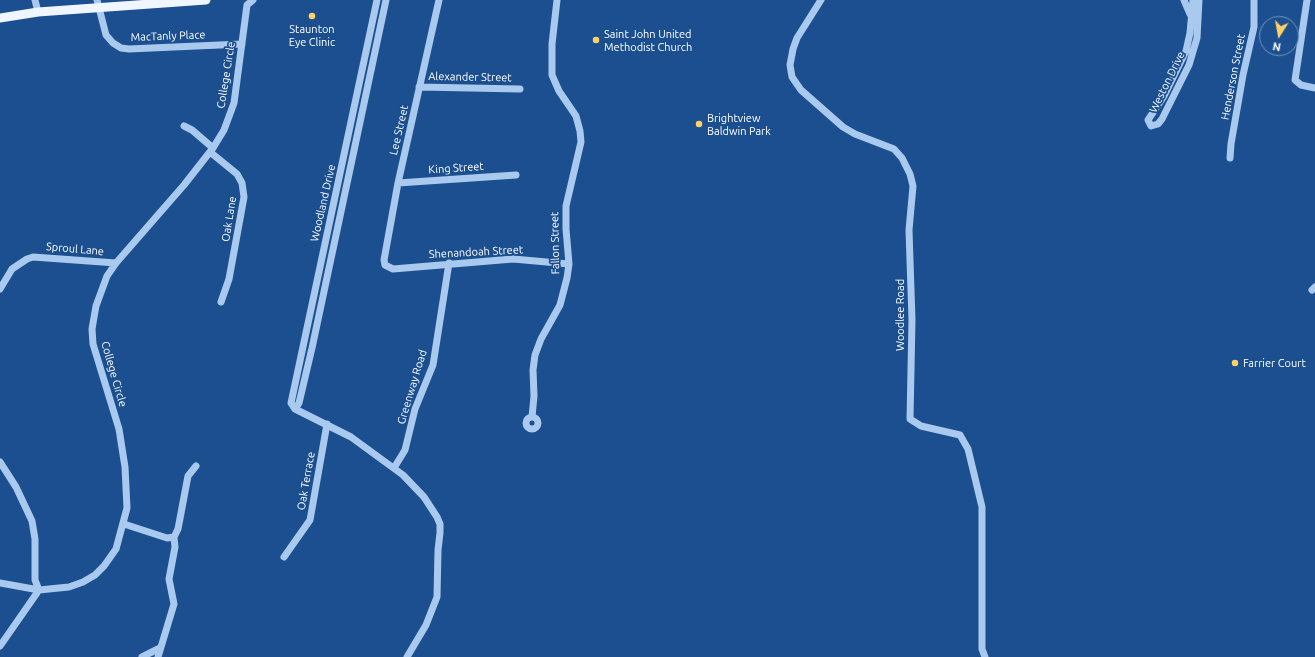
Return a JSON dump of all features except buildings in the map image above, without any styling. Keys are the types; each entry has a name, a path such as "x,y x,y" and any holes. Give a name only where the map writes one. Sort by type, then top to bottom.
{"main road":[{"path":"0,18 98,4 200,0"}],"street":[{"path":"35,0 38,12"},
{"name":"College Circle","path":"0,583 39,590 69,587 82,582 99,572 116,549 124,524 126,508 125,467 121,440 92,337 93,316 107,276 116,263 212,150 224,130 232,108 247,5 253,0"},
{"name":"Woodland Drive","path":"377,0 291,403 295,409 299,404 309,362 386,0"},
{"name":"Lee Street","path":"386,266 384,260 398,183 439,0"},
{"name":"Fallon Street","path":"532,417 534,396 533,370 535,355 542,337 556,314 562,300 569,264 565,221 566,206 582,139 576,116 556,86 552,75 552,44 557,0"},
{"name":"Woodlee Road","path":"821,0 793,48 790,65 792,77 801,90 838,123 855,134 887,146 897,152 910,174 912,186 909,219 912,320 910,419 921,426 960,435 968,449 982,507 982,649 985,657"},
{"path":"1184,0 1191,17"},
{"name":"Weston Drive","path":"1193,0 1190,34 1183,59 1164,96 1149,118 1148,123 1151,126 1158,124 1162,119 1189,65 1197,38 1199,0"},
{"name":"Henderson Street","path":"1230,158 1242,80 1255,21 1254,0"},
{"path":"1307,0 1295,80 1301,85 1315,88"},
{"name":"MacTanly Place","path":"98,4 107,37 115,45 126,49 242,44"},
{"name":"Alexander Street","path":"419,87 520,89"},
{"name":"Oak Lane","path":"184,126 192,130 235,171 242,183 244,197 229,279 221,302"},
{"name":"King Street","path":"398,183 516,175"},
{"name":"Sproul Lane","path":"0,289 12,270 27,259 33,257 116,263"},
{"name":"Shenandoah Street","path":"386,266 393,269 450,263 513,259 569,264"},
{"name":"Greenway Road","path":"394,468 406,450 415,408 433,365 450,263"},
{"path":"295,409 351,437 394,468 411,482 420,492 437,517 440,524 437,597 426,625 407,657"},
{"name":"Oak Terrace","path":"284,557 310,520 327,424"},
{"path":"0,462 16,487 32,521 35,539 35,580 39,590 0,646"},
{"path":"158,657 174,604 169,579 176,547 174,538 178,529 188,476 196,466"},
{"path":"124,524 167,538 174,538"},
{"path":"142,657 160,648"}],"place":[{"name":"Staunton Eye Clinic","path":"312,16"},
{"name":"Saint John United Methodist Church","path":"596,40"},
{"name":"Brightview Baldwin Park","path":"699,124"},
{"name":"Farrier Court","path":"1235,363"}]}
